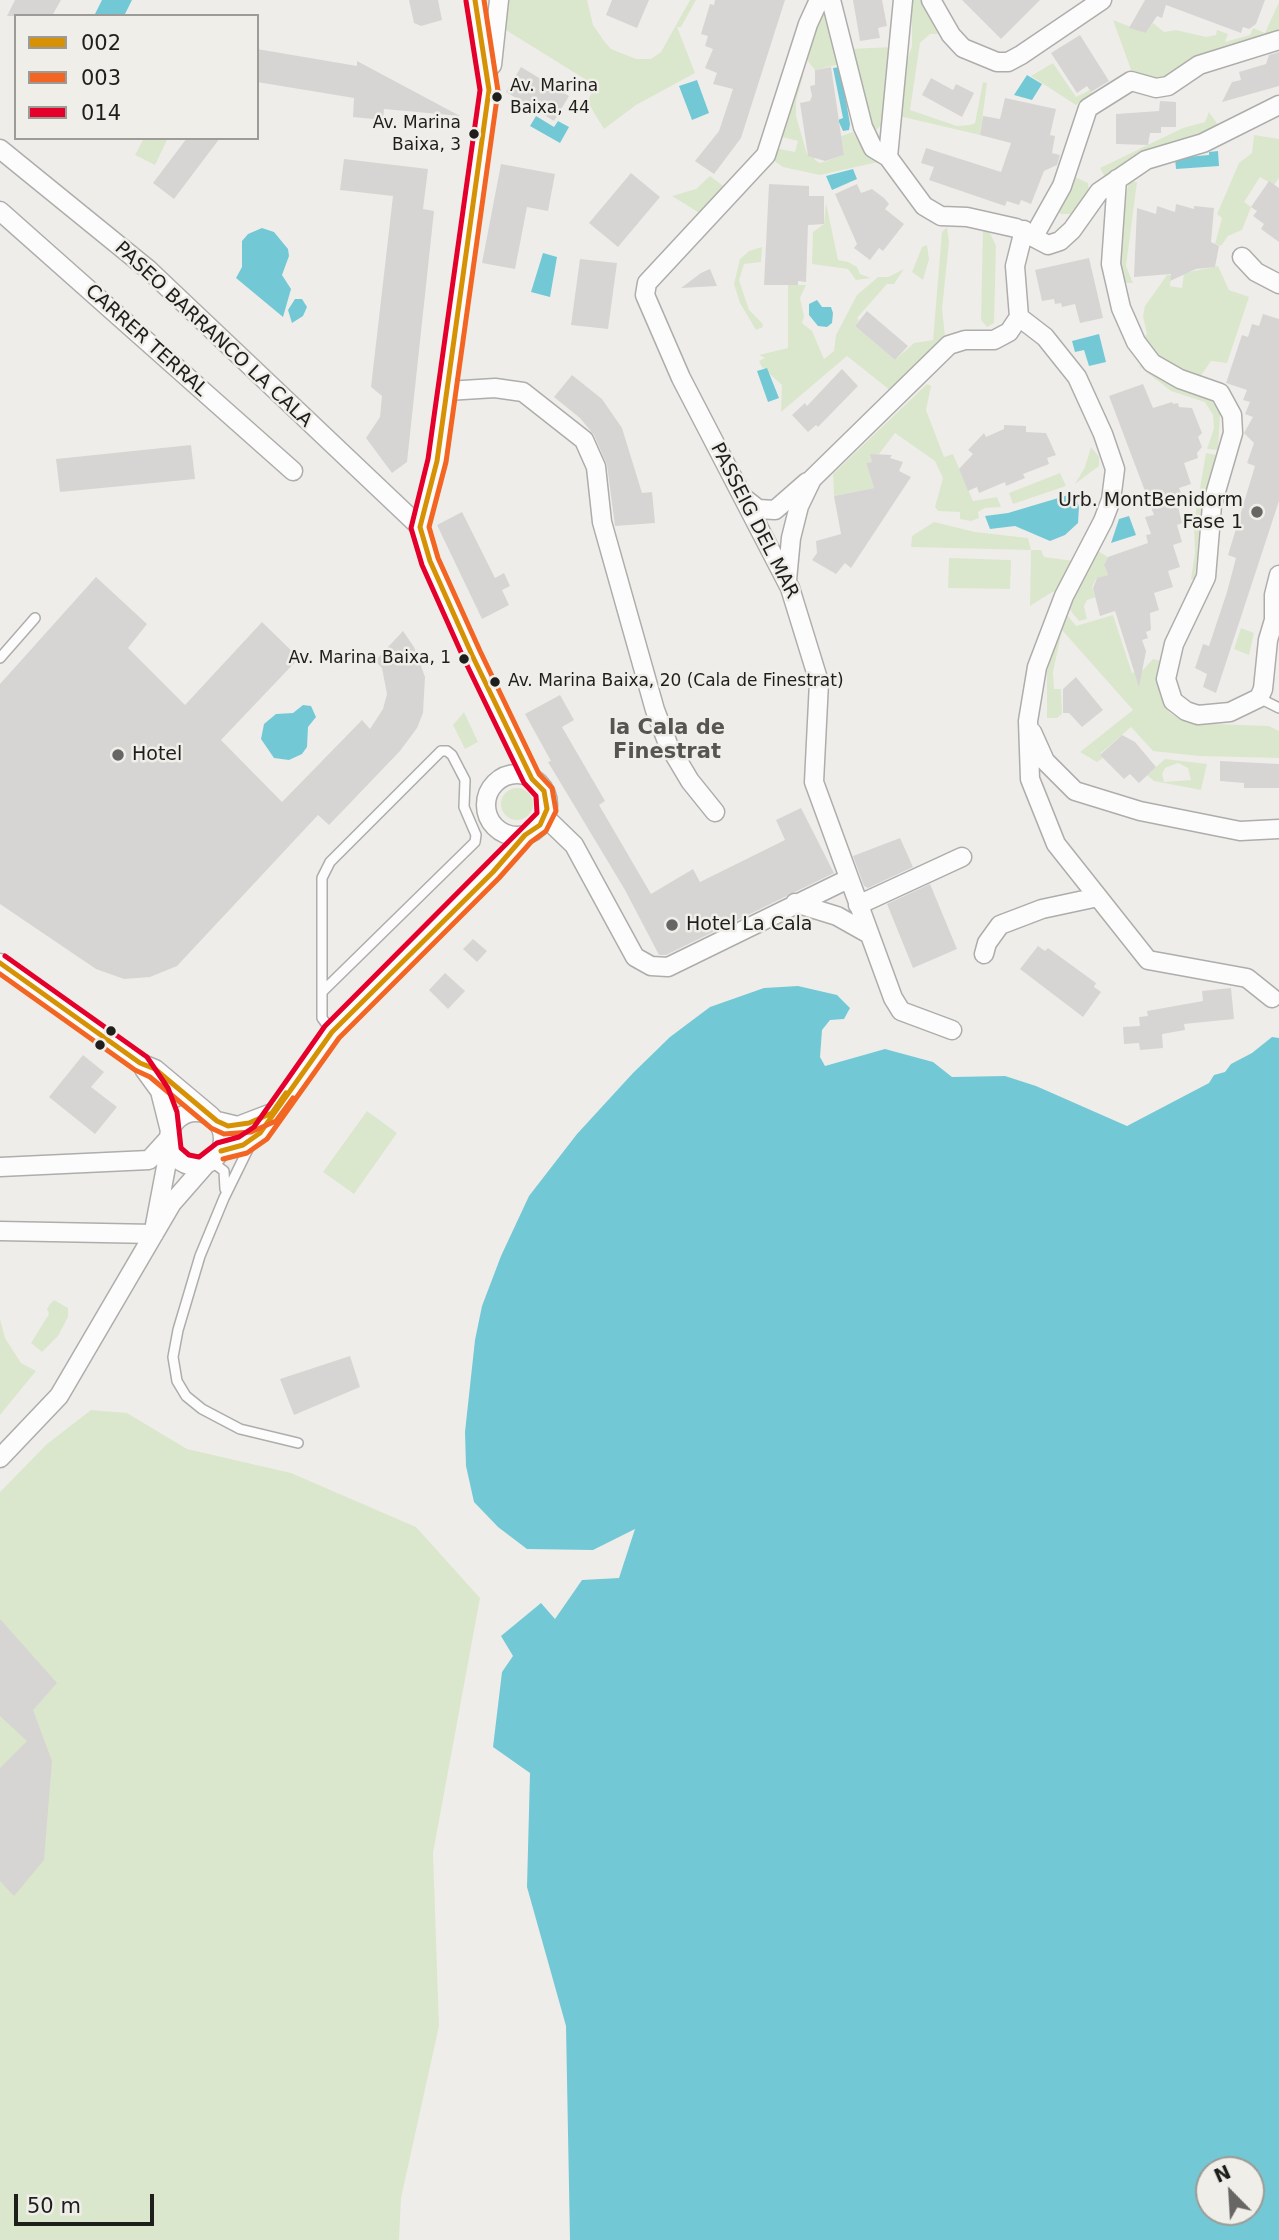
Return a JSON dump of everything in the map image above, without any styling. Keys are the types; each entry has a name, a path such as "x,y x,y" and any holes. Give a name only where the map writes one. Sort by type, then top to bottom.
{"street":[{"path":"475,0 489,90"},
{"path":"140,1063 160,1091 170,1138 185,1163 213,1159 254,1139 266,1116 332,1032 493,872 524,835 540,825 545,817 547,800 532,779 430,561 420,527 437,461 499,0"},
{"name":"PASSEIG DEL MAR","path":"819,0 808,24 766,155 647,283 645,295 681,378 739,494 787,580 819,681 821,700 812,772 814,782 848,879 901,1011 952,1030"},
{"path":"831,0 863,127 873,148 888,158 904,182 933,212 1029,233 1048,245 1060,241 1072,230 1090,201 1146,160 1203,143 1279,105"},
{"path":"888,158 903,0"},
{"path":"931,0 951,35 963,48 997,62 1008,62 1021,55 1102,0"},
{"path":"739,494 758,509 775,510 812,478 949,345 965,340 993,340 1009,332 1019,317 1015,266 1029,233 1062,186 1088,108 1131,81 1156,88 1168,86 1179,82 1199,65 1279,40"},
{"name":"PASEO BARRANCO LA CALA","path":"0,149 149,270 420,527"},
{"path":"1118,180 1111,264 1121,308 1136,342 1152,363 1180,379 1220,393 1232,415 1233,433 1212,505 1206,577 1174,643 1166,679 1174,701 1186,711 1198,715 1230,712 1259,698 1263,689 1268,640 1276,616 1273,595 1279,575"},
{"name":"CARRER TERRAL","path":"0,211 293,471"},
{"path":"1242,257 1256,272 1279,284"},
{"path":"1019,317 1045,337 1077,377 1103,434 1115,469 1111,500 1103,521 1064,596 1037,667 1028,721 1030,779 1056,844 1149,960 1247,978 1272,998"},
{"path":"447,391 495,388 523,392 584,440 596,467 602,522 655,710 668,744 690,781 715,812"},
{"path":"787,580 791,538 799,506 812,478"},
{"path":"1028,721 1045,761 1075,791 1140,811 1240,831 1279,829"},
{"path":"513,737 510,770 492,787 486,804 486,814 497,829 505,834 524,835"},
{"path":"510,770 532,779"},
{"path":"545,817 575,845 635,957 651,966 668,967 794,903 848,879"},
{"path":"493,872 499,854 497,829"},
{"path":"858,905 962,857"},
{"path":"984,954 987,943 1000,925 1041,909 1098,897"},
{"path":"794,903 837,916 869,934"},
{"path":"0,964 140,1063 155,1069 214,1118 223,1135 213,1159 172,1203 59,1396 0,1458"},
{"path":"154,1234 174,1124 187,1114 195,1112 238,1126 266,1116"},
{"path":"0,1167 149,1160 170,1138"},
{"path":"0,1231 154,1234"}],"lane":[{"path":"0,658 34,618"},
{"path":"1259,698 1279,708"},
{"path":"322,992 475,842 476,835 464,807 464,780 453,755 447,751 441,751 330,862 322,878 322,992 322,1018 332,1032"},
{"path":"254,1139 224,1198 200,1255 173,1357 177,1381 186,1396 202,1409 240,1429 299,1443"},
{"path":"213,1159 224,1171 224,1198"}],"green space":[{"path":"505,0 587,0 593,25 611,49 636,59 651,59 661,52 690,0 696,0 681,27 677,27 695,73 636,105 604,129 587,101 596,86 501,27"},
{"path":"912,0 921,0 938,34 930,34 920,43 910,110 957,126 970,125 975,123 983,82 987,83 980,135 899,116 904,70 912,46"},
{"path":"1279,2 1279,33 1162,80 1147,80 1133,75 1113,20 1146,33 1153,23 1164,32 1176,30 1206,37 1216,35 1217,30 1228,34 1225,42 1250,35 1253,28 1265,33"},
{"path":"825,7 840,64 815,70 803,55"},
{"path":"892,47 884,123 875,131 871,127 850,49"},
{"path":"1053,63 1076,97 1090,90 1093,94 1076,105 1031,76"},
{"path":"799,72 803,76 796,101 796,116 807,154 813,153 815,160 820,163 844,155 841,136 853,132 862,147 878,162 820,175 783,167 773,160 779,149 795,152 798,141 782,137"},
{"path":"1209,112 1218,125 1204,136 1137,158 1105,177 1100,168 1183,128 1205,122"},
{"path":"1254,135 1279,139 1279,178 1274,185 1260,177 1244,202 1251,207 1242,230 1228,236 1221,246 1215,244 1222,218 1217,214 1239,163 1252,153"},
{"path":"143,140 167,140 155,165 135,155"},
{"path":"1071,175 1088,183 1089,194 1076,214 1061,214 1056,211"},
{"path":"710,176 726,188 701,214 672,196 696,189"},
{"path":"1129,181 1137,182 1126,266 1133,283 1123,283 1119,268 1124,206"},
{"path":"826,203 838,260 848,262 857,267 860,274 871,278 856,280 848,269 812,264 813,232 824,224"},
{"path":"947,227 949,242 942,309 945,336 891,391 847,356 781,412 782,385 762,367 759,361 765,358 759,355 788,348 788,285 806,285 800,298 804,316 802,323 812,331 824,359 834,351 836,335 857,295 878,277 888,277 904,269 894,284 887,284 857,318 859,320 855,326 895,360 914,343 933,340 942,232"},
{"path":"983,230 990,233 996,246 994,323 987,327 981,320"},
{"path":"927,245 929,259 923,280 912,272 922,247"},
{"path":"762,247 761,262 744,264 739,280 749,310 762,323 763,327 756,330 740,303 734,284 740,259 749,251"},
{"path":"1218,266 1229,290 1249,297 1227,363 1211,361 1200,377 1160,360 1142,339 1147,334 1143,316 1145,306 1167,275 1171,275 1170,286 1182,288 1184,273"},
{"path":"1144,364 1212,401 1220,414 1218,450 1207,449 1214,428 1213,415 1205,402 1171,391 1139,366"},
{"path":"927,384 931,386 926,410 944,457 953,454 973,501 997,497 1001,507 985,508 978,512 979,518 971,521 960,519 960,512 938,511 935,507 943,478 935,461 895,433 879,454 871,454 872,462 866,463 874,488 834,496 833,474"},
{"path":"1091,447 1099,457 1099,466 1075,484 1085,467"},
{"path":"1206,453 1217,455 1200,523 1195,580 1191,579 1195,553 1194,523"},
{"path":"1060,473 1066,486 1013,504 1009,493"},
{"path":"934,522 975,532 1028,538 1031,550 911,547 912,536"},
{"path":"1094,549 1108,557 1104,565 1108,575 1096,579 1092,587 1096,597 1087,600 1084,606 1087,619 1079,621 1066,605"},
{"path":"1031,550 1041,550 1044,557 1073,561 1057,594 1055,591 1030,606"},
{"path":"949,558 1011,560 1010,589 948,588"},
{"path":"1064,611 1076,626 1113,615 1132,673 1143,670 1153,659 1160,661 1157,683 1164,706 1171,714 1188,723 1269,726 1279,731 1279,758 1199,756 1153,751 1131,727 1100,754 1103,758 1097,762 1080,752 1133,710 1062,630 1053,672 1054,689 1061,689 1062,714 1057,718 1047,718 1047,671"},
{"path":"1241,628 1254,633 1249,655 1234,649"},
{"path":"464,712 478,742 465,749 453,725"},
{"path":"1165,759 1207,764 1201,790 1154,781 1147,775","holes":["1178,763 1188,768 1191,780 1164,782 1162,774 1165,768"]},
{"path":"517,788 528,793 533,804 528,815 517,820 506,815 501,804 506,793"},
{"path":"367,1111 397,1133 354,1194 323,1172"},
{"path":"54,1300 68,1308 68,1317 58,1336 42,1352 31,1343 49,1314 47,1309"},
{"path":"0,1319 5,1338 21,1363 36,1371 0,1415"},
{"path":"91,1410 127,1413 187,1449 291,1473 416,1527 480,1598 433,1853 439,2026 401,2198 399,2240 0,2240 0,1492 47,1444"}],"water":[{"path":"102,0 132,0 125,14 95,14"},
{"path":"840,67 850,124 849,130 843,131 838,120 843,118 833,68"},
{"path":"1027,75 1042,84 1032,100 1014,95"},
{"path":"697,80 709,113 692,120 679,86"},
{"path":"536,116 554,127 558,121 569,127 560,143 530,126"},
{"path":"1218,151 1219,166 1176,169 1175,158 1209,155 1209,152"},
{"path":"853,169 857,179 832,190 826,176"},
{"path":"262,228 274,232 288,249 289,256 282,275 291,289 283,317 236,278 242,267 242,241 248,234"},
{"path":"543,253 557,257 550,297 531,292"},
{"path":"295,299 302,299 307,307 303,316 292,323 288,310"},
{"path":"817,300 822,307 831,307 832,323 827,327 818,326 809,315 809,304"},
{"path":"1099,334 1106,362 1089,366 1084,350 1075,352 1072,341"},
{"path":"767,368 779,398 768,402 757,371"},
{"path":"1075,493 1079,507 1078,523 1065,535 1050,541 1015,526 990,529 985,516 1008,513"},
{"path":"1129,516 1136,535 1111,543 1119,519"},
{"path":"303,705 311,706 316,717 308,727 307,747 302,754 289,760 274,758 261,739 264,724 276,714 293,713"},
{"path":"798,986 837,995 850,1008 844,1019 830,1020 822,1030 820,1057 825,1066 885,1049 933,1062 952,1077 1005,1076 1036,1086 1127,1126 1209,1083 1214,1075 1225,1072 1231,1064 1252,1053 1272,1037 1279,1038 1279,2240 570,2240 566,2026 527,1887 530,1773 493,1747 502,1672 513,1656 501,1636 541,1603 555,1619 582,1580 619,1578 635,1529 593,1550 527,1549 498,1527 474,1502 466,1466 465,1432 475,1340 482,1306 501,1256 529,1196 577,1134 633,1073 670,1037 710,1007 764,988"}],"building":[{"path":"15,0 61,0 53,14 7,16"},
{"path":"409,0 438,0 442,20 421,26 414,23"},
{"path":"612,0 649,0 637,28 606,15"},
{"path":"715,0 785,0 741,138 714,174 695,161 719,131 733,89 713,84 717,73 705,68 713,49 705,46 708,36 701,34 710,4 714,5"},
{"path":"853,0 882,0 887,26 878,28 880,38 860,41"},
{"path":"962,0 1040,0 1001,39"},
{"path":"1145,0 1265,0 1256,24 1249,29 1243,27 1241,33 1166,5 1162,18 1157,16 1146,33 1129,28"},
{"path":"1080,35 1109,81 1091,92 1087,86 1077,93 1051,53"},
{"path":"259,49 357,66 357,61 460,116 384,109 383,120 353,117 354,98 259,82"},
{"path":"1279,52 1279,86 1222,102 1232,82 1241,80 1239,72 1266,64 1269,55"},
{"path":"521,67 569,96 554,121 506,92"},
{"path":"831,67 844,155 825,161 808,156 800,103 810,101 810,86 815,85 815,70"},
{"path":"931,78 953,90 956,84 974,93 962,117 922,95"},
{"path":"1005,98 1056,109 1050,135 1055,136 1052,153 1060,155 1057,165 1044,171 1031,204 1021,200 1019,205 1007,201 1005,206 929,180 934,167 921,163 926,148 1001,172 1011,143 980,135 983,116 1000,119"},
{"path":"1160,101 1176,102 1176,127 1161,127 1161,133 1150,133 1148,145 1116,144 1116,114 1159,111"},
{"path":"185,140 218,140 174,199 153,183"},
{"path":"344,159 428,169 423,209 434,211 407,462 392,473 366,438 380,417 382,396 371,387 393,196 340,190"},
{"path":"501,164 555,174 548,211 527,207 515,269 482,263"},
{"path":"631,173 660,197 618,247 589,223"},
{"path":"1269,181 1279,188 1279,242 1261,229 1264,224 1253,216 1257,211 1251,207"},
{"path":"769,184 809,186 809,196 824,196 824,224 808,225 806,282 798,281 798,285 764,285"},
{"path":"857,184 861,193 872,189 884,198 889,204 885,209 904,224 883,251 879,248 870,260 854,248 857,244 835,194"},
{"path":"1176,204 1194,209 1194,206 1214,208 1211,242 1219,246 1215,267 1196,269 1170,281 1171,274 1134,277 1137,208 1156,214 1157,206 1175,212"},
{"path":"1089,258 1103,318 1080,323 1075,304 1062,307 1061,303 1055,304 1054,299 1042,301 1035,270"},
{"path":"580,259 617,263 608,329 571,325"},
{"path":"710,269 717,286 681,288 701,273"},
{"path":"867,311 908,346 895,360 855,326"},
{"name":"Urb. MontBenidorm Fase 1","path":"1263,314 1279,319 1279,501 1216,693 1203,687 1207,674 1195,668 1203,644 1209,646 1227,592 1236,558 1228,555 1255,466 1247,463 1254,443 1244,433 1253,417 1245,414 1250,402 1243,400 1247,390 1226,383 1242,335 1248,337 1252,324 1259,326"},
{"path":"842,369 858,386 818,427 816,425 808,432 792,415 805,403 807,406"},
{"path":"572,375 602,399 622,428 642,493 652,492 655,523 615,526 607,465 594,435 580,418 554,397"},
{"path":"1143,384 1153,408 1172,402 1178,403 1179,407 1192,408 1202,433 1198,437 1202,447 1197,453 1198,458 1184,463 1191,484 1179,488 1185,504 1178,507 1182,523 1177,525 1182,542 1173,545 1180,567 1168,571 1173,587 1154,593 1159,610 1150,613 1151,630 1146,632 1148,638 1142,640 1146,651 1139,687 1115,611 1100,616 1093,588 1097,578 1108,575 1104,565 1108,557 1148,543 1146,535 1151,534 1145,517 1154,515 1109,396"},
{"path":"1004,425 1026,426 1026,432 1046,433 1056,455 1047,458 1049,464 1023,474 1025,478 1006,486 1005,482 979,493 977,487 968,491 959,469 973,454 968,450 984,433 986,437 1004,429"},
{"path":"191,445 195,479 60,492 56,459"},
{"path":"870,454 892,455 890,458 903,462 899,471 911,477 851,568 845,563 836,574 812,560 817,553 816,541 841,534 834,496 874,488 866,463 872,462"},
{"path":"462,512 495,578 504,573 510,586 502,590 509,605 482,619 437,525"},
{"name":"Hotel","path":"96,577 147,624 128,648 185,705 262,622 299,658 221,740 282,802 362,720 370,729 383,709 387,694 382,668 375,661 403,631 414,647 425,677 423,713 417,728 400,751 329,825 318,815 177,966 150,977 124,979 96,969 0,904 0,684"},
{"path":"1076,677 1103,710 1082,727 1069,713 1063,713 1063,689"},
{"path":"560,695 574,720 562,727 605,801 599,805 651,894 693,869 700,882 785,840 776,820 801,808 834,873 666,955 659,955 625,890 548,762 551,761 525,714"},
{"path":"1122,735 1135,742 1156,767 1139,783 1130,774 1124,779 1100,755"},
{"path":"1220,761 1279,764 1279,788 1244,788 1244,783 1220,781"},
{"path":"900,838 913,867 868,888 864,886 853,856"},
{"path":"930,884 957,949 913,968 887,904"},
{"path":"473,939 487,951 477,962 463,949"},
{"path":"1038,946 1045,951 1048,948 1096,983 1094,987 1101,992 1083,1017 1020,969"},
{"path":"445,973 465,991 448,1009 429,990"},
{"path":"1231,988 1234,1019 1184,1024 1185,1030 1162,1034 1163,1048 1140,1050 1139,1043 1124,1044 1123,1027 1140,1026 1139,1017 1148,1016 1147,1011 1203,1001 1202,991"},
{"path":"83,1055 104,1072 91,1087 117,1107 95,1134 49,1097"},
{"path":"350,1356 360,1387 294,1415 280,1379"},
{"path":"0,1619 57,1683 33,1710 52,1761 44,1860 14,1896 0,1881 0,1768 27,1741 0,1716"}],"transit line":[{"name":"002","path":"221,1151 243,1145 260,1133 332,1032 493,872 525,835 540,825 547,809 544,791 532,779 472,655 430,561 420,527 437,461 489,90 475,0"},
{"name":"003","path":"223,1159 247,1153 267,1139 339,1038 499,878 531,842 546,831 556,811 552,788 539,774 480,651 438,558 429,527 446,462 498,91 484,0"},
{"name":"014","path":"5,956 147,1057 168,1088 177,1112 181,1148 189,1155 199,1157 217,1143 239,1137 254,1127 325,1026 537,813 536,796 524,783 464,659 422,565 411,528 428,459 480,90 466,1"},
{"name":"002","path":"0,963 140,1063 155,1069 217,1121 228,1126 249,1123 272,1113 286,1093"},
{"name":"003","path":"0,974 135,1070 150,1077 211,1128 224,1134 251,1132 276,1121 293,1098"}],"place":[{"name":"Av. Marina Baixa, 44","path":"497,97"},
{"name":"Av. Marina Baixa, 3","path":"474,134"},
{"name":"Urb. MontBenidorm Fase 1","path":"1257,512"},
{"name":"Av. Marina Baixa, 1","path":"464,659"},
{"name":"Av. Marina Baixa, 20 (Cala de Finestrat)","path":"495,682"},
{"name":"Hotel","path":"118,755"},
{"name":"Hotel La Cala","path":"672,925"}],"district":[{"name":"la Cala de Finestrat","path":"667,741"}]}
